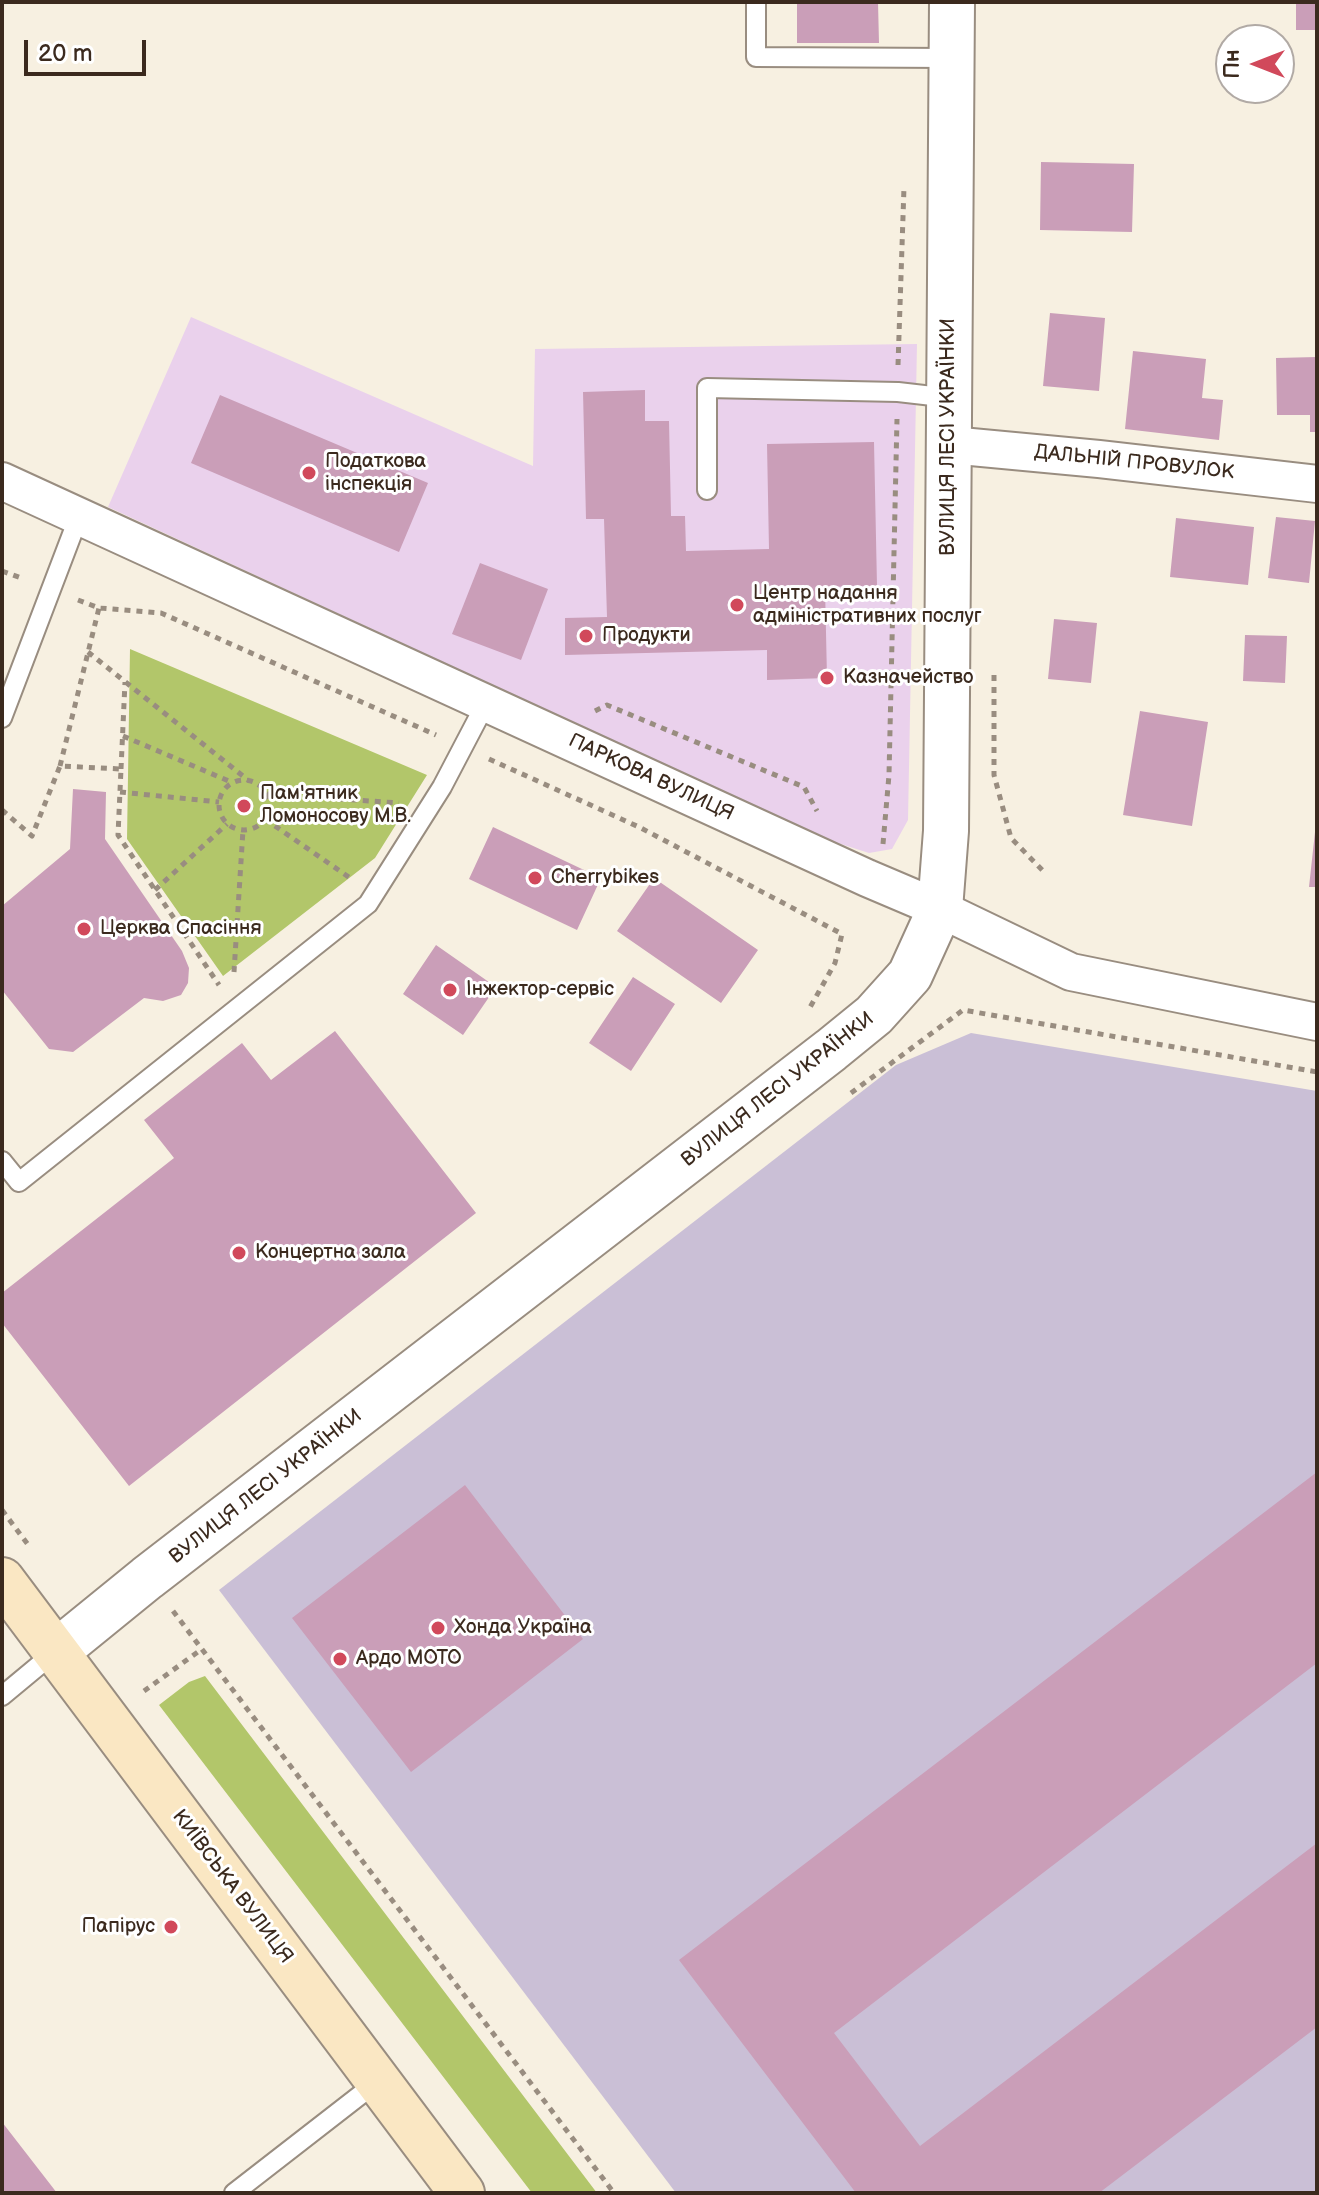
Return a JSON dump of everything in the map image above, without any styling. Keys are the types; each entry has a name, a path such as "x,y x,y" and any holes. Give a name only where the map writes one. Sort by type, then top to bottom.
{"main road":[{"name":"КИЇВСЬКА ВУЛИЦЯ","path":"2,1580 462,2193"}],"street":[{"name":"ВУЛИЦЯ ЛЕСІ УКРАЇНКИ","path":"56,1652 147,1578 831,1050 874,1015 910,975 940,909 946,831 952,2"},
{"name":"ДАЛЬНІЙ ПРОВУЛОК","path":"950,445 1317,484"},
{"name":"ПАРКОВА ВУЛИЦЯ","path":"2,481 853,872 940,909 1071,972 1317,1022"}],"lane":[{"path":"756,2 756,57 951,58"},
{"path":"707,490 707,388 898,392 950,398"},
{"path":"2,718 79,516"},
{"path":"2,1161 19,1182 368,904 442,787 486,703"},
{"path":"2,1696 56,1652"},
{"path":"234,2193 377,2082"}],"path":[{"path":"2,571 99,608 161,613 639,827 842,934"},
{"path":"2,810 32,836 60,766 99,608"},
{"path":"88,652 267,794 269,803 265,819 251,829 243,830 227,824 222,818 219,802 232,782"},
{"path":"125,681 118,835 221,987"},
{"path":"585,716 607,705 804,787 817,812"},
{"path":"123,736 232,782 248,780"},
{"path":"60,766 121,769"},
{"path":"120,792 219,802"},
{"path":"267,794 401,803"},
{"path":"265,819 354,881"},
{"path":"155,890 227,824"},
{"path":"234,977 243,830"},
{"path":"849,1095 963,1010 1317,1072"},
{"path":"2,1510 31,1548"},
{"path":"147,1578 614,2193"},
{"path":"144,1691 202,1649"}],"shaded area":[{"path":"191,317 533,466 535,349 917,344 908,820 892,849 869,853 825,839 108,507"},
{"path":"971,1033 1317,1091 1317,2193 676,2193 219,1590 896,1065"}],"green space":[{"path":"130,649 427,775 375,858 223,976 127,839"},
{"path":"205,1676 597,2193 532,2193 159,1705 189,1682"}],"building":[{"path":"797,2 878,2 879,43 797,43"},
{"path":"1296,2 1317,2 1317,30 1296,30"},
{"path":"1041,162 1134,164 1132,232 1040,230"},
{"path":"1050,313 1105,318 1099,391 1043,386"},
{"path":"1133,351 1206,359 1202,398 1223,400 1219,440 1125,429"},
{"path":"1317,357 1317,432 1310,432 1310,415 1277,415 1276,358"},
{"path":"645,390 645,421 669,421 671,516 685,516 686,551 769,549 767,444 874,442 877,586 825,587 827,678 767,680 767,650 565,655 565,618 607,617 604,519 586,519 583,392"},
{"name":"Податкова інспекція","path":"220,395 428,483 399,552 191,463"},
{"path":"1276,517 1315,521 1309,583 1268,578"},
{"path":"1176,518 1254,527 1248,585 1170,577"},
{"path":"480,563 548,589 521,660 452,634"},
{"path":"1054,619 1097,623 1091,683 1048,679"},
{"path":"1245,635 1287,636 1285,683 1243,681"},
{"path":"1140,711 1208,722 1192,826 1123,815"},
{"name":"Церква Спасіння","path":"73,789 106,792 105,839 182,951 189,968 188,983 181,995 163,1001 144,998 73,1052 49,1049 2,990 2,906 70,849"},
{"name":"Сherrybikes","path":"493,827 601,878 577,930 469,879"},
{"path":"1315,832 1317,887 1309,887"},
{"path":"654,878 758,950 721,1003 617,931"},
{"name":"Інжектор-сервіс","path":"436,945 496,987 463,1035 403,994"},
{"path":"633,977 675,1004 631,1071 589,1043"},
{"name":"Концертна зала","path":"335,1031 476,1213 129,1486 2,1323 2,1293 174,1158 144,1120 242,1043 271,1080"},
{"path":"1317,1472 1317,1663 834,2033 920,2146 1317,1843 1317,2027 1099,2193 856,2193 679,1960"},
{"name":"Хонда Україна","path":"465,1485 583,1639 411,1772 292,1618"},
{"path":"2,2122 57,2193 2,2193"}],"place":[{"name":"Податкова інспекція","path":"309,473"},
{"name":"Центр надання адміністративних послуг","path":"737,605"},
{"name":"Продукти","path":"586,636"},
{"name":"Казначейство","path":"827,678"},
{"name":"Пам'ятник Ломоносову М.В.","path":"244,806"},
{"name":"Сherrybikes","path":"535,878"},
{"name":"Церква Спасіння","path":"84,929"},
{"name":"Інжектор-сервіс","path":"450,990"},
{"name":"Концертна зала","path":"239,1253"},
{"name":"Хонда Україна","path":"438,1628"},
{"name":"Ардо МОТО","path":"340,1659"},
{"name":"Папірус","path":"171,1927"}]}
